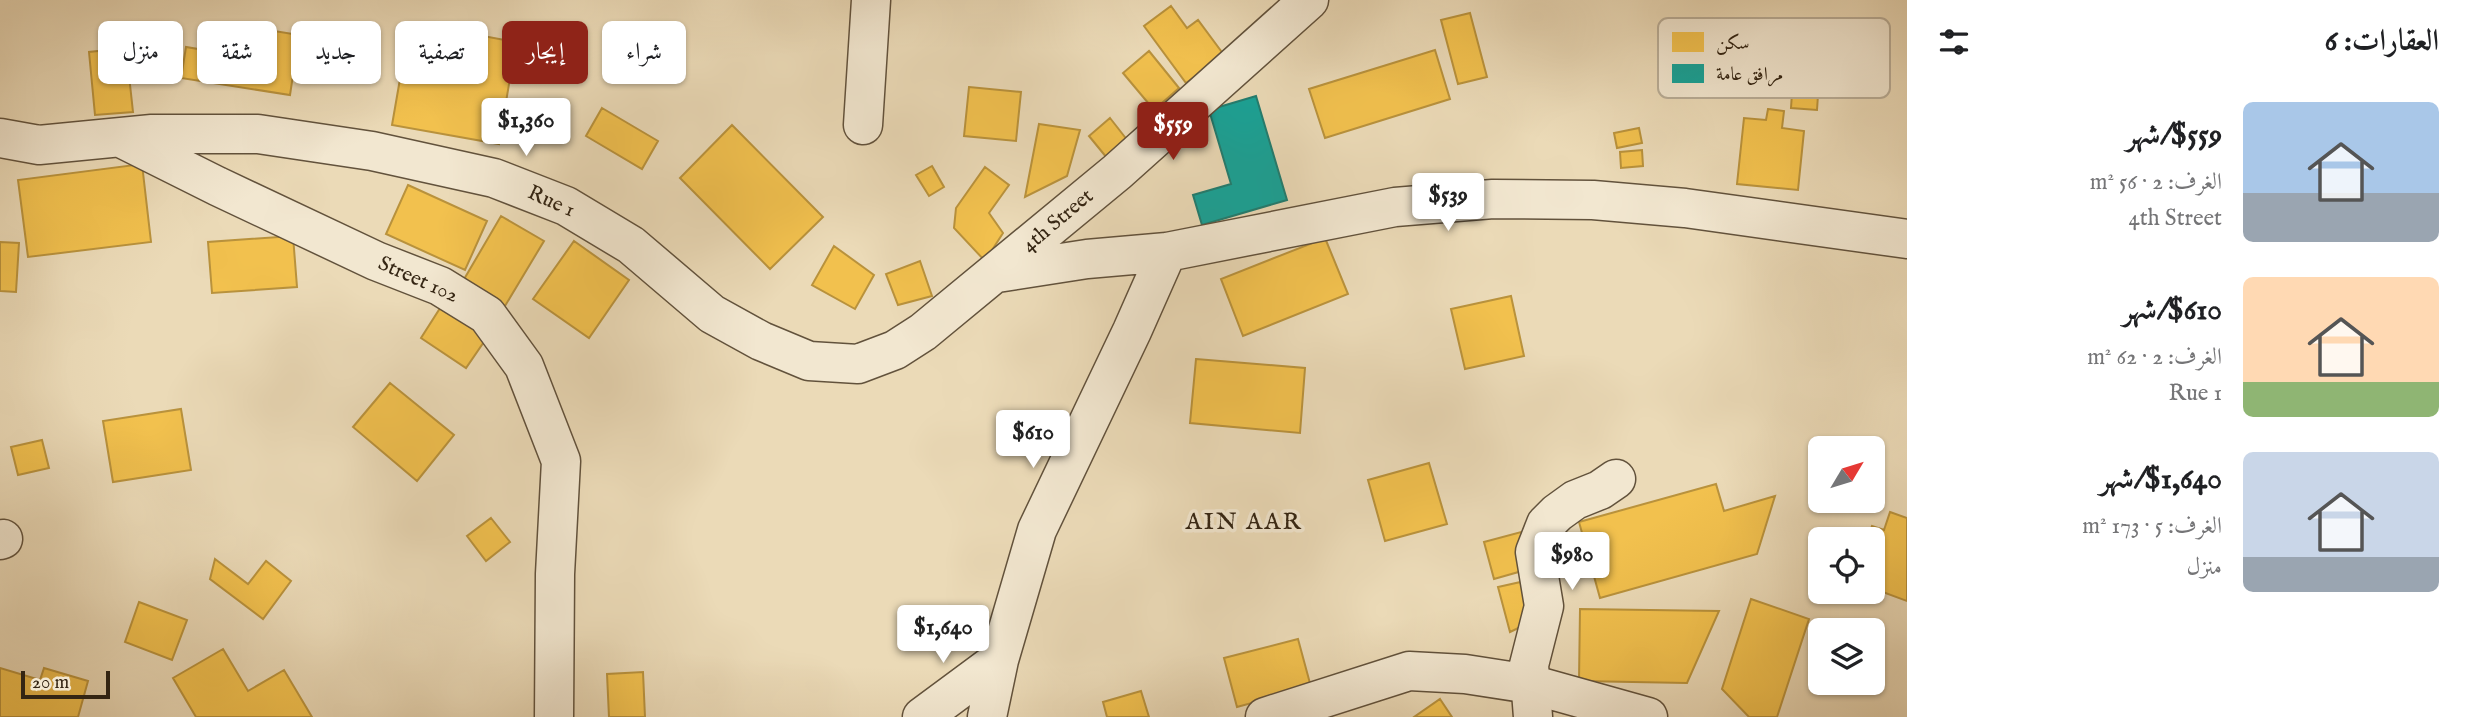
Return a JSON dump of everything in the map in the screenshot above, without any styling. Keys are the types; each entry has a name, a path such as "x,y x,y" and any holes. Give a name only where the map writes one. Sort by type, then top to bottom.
{"street":[{"path":"863,125 871,0"},
{"name":"4th Street","path":"995,274 1118,172 1309,0"},
{"name":"Rue 1","path":"0,138 39,145 152,134 257,134 372,151 494,178 566,206 631,245 712,314 761,341 808,361 858,364 895,350 923,332 995,274"},
{"name":"Street 102","path":"119,137 376,261 439,286 487,315 524,366 561,461 555,574 554,717"},
{"path":"0,169 39,145"},
{"path":"995,274 1087,259 1167,252 1395,207 1493,199 1593,200 1685,208 1907,239"},
{"path":"987,717 999,660 1037,530 1167,252"},
{"path":"1531,700 1529,665 1544,606 1535,552 1546,524 1575,500 1600,490 1616,479"},
{"path":"922,717 999,660"},
{"path":"1265,717 1409,671 1465,674 1531,700 1648,717"}],"building: سكن":[{"path":"1171,6 1187,28 1198,20 1224,55 1186,83 1144,26"},
{"path":"1470,13 1487,77 1458,84 1441,20"},
{"path":"277,31 291,34 290,95 219,84 277,84"},
{"path":"488,37 502,39 502,84 509,84 499,144 392,125 399,84 488,84"},
{"path":"186,47 197,49 197,80 183,78"},
{"path":"1435,50 1450,99 1325,138 1309,89"},
{"path":"98,51 98,84 130,84 133,112 95,115 89,52"},
{"path":"1149,51 1179,88 1154,110 1123,73"},
{"path":"969,87 1021,92 1016,141 964,136"},
{"path":"1792,98 1818,98 1817,110 1791,108"},
{"path":"602,108 658,141 642,169 586,136"},
{"path":"1768,109 1784,111 1782,128 1804,131 1798,190 1737,184 1744,118 1766,120"},
{"path":"1110,118 1128,141 1107,158 1089,136"},
{"path":"1039,124 1080,130 1067,176 1025,197"},
{"path":"732,125 823,217 770,269 680,178"},
{"path":"1639,128 1642,143 1617,148 1614,133"},
{"path":"1642,150 1643,166 1621,168 1620,152"},
{"path":"142,164 151,242 28,257 18,180"},
{"path":"932,166 944,187 929,196 916,175"},
{"path":"985,167 1009,185 989,213 1003,233 985,261 954,228 956,208"},
{"path":"408,185 487,221 465,270 386,234"},
{"path":"501,216 544,241 505,306 463,281"},
{"path":"293,236 297,287 212,293 208,242"},
{"path":"1325,238 1348,294 1243,336 1221,279"},
{"path":"574,241 629,280 589,338 533,299"},
{"path":"0,242 19,243 16,292 0,291"},
{"path":"834,246 874,275 855,309 812,285"},
{"path":"920,261 932,296 898,305 886,274"},
{"path":"1511,296 1524,356 1465,369 1451,309"},
{"path":"444,302 490,333 466,368 421,338"},
{"path":"1196,359 1305,368 1300,433 1190,423"},
{"path":"390,383 454,435 417,481 353,427"},
{"path":"181,409 191,470 113,482 103,421"},
{"path":"42,440 49,468 18,475 11,447"},
{"path":"1429,463 1447,524 1385,541 1368,480"},
{"path":"1716,484 1724,511 1775,496 1757,554 1600,598 1579,522"},
{"path":"1890,512 1907,518 1907,601 1885,593 1885,527"},
{"path":"491,518 510,542 486,561 467,536"},
{"path":"1529,530 1529,569 1494,579 1484,542"},
{"path":"215,559 248,584 266,561 291,581 263,619 210,579"},
{"path":"1525,581 1537,619 1510,632 1498,587"},
{"path":"1751,599 1808,619 1777,717 1749,717 1722,689"},
{"path":"139,602 187,620 172,660 125,642"},
{"path":"1580,609 1719,611 1687,683 1579,681"},
{"path":"1298,639 1311,687 1237,707 1224,658"},
{"path":"223,649 248,691 284,670 312,717 196,717 173,678"},
{"path":"0,668 40,680 44,668 88,681 78,717 0,717"},
{"path":"643,672 645,717 609,717 607,674"},
{"path":"1141,691 1149,717 1107,717 1103,702"},
{"path":"1440,699 1452,717 1414,717"}],"building: مرافق عامة":[{"path":"1256,96 1287,200 1202,225 1193,195 1231,184 1209,110"}],"district":[{"name":"AIN AAR","path":"1244,522"}]}
